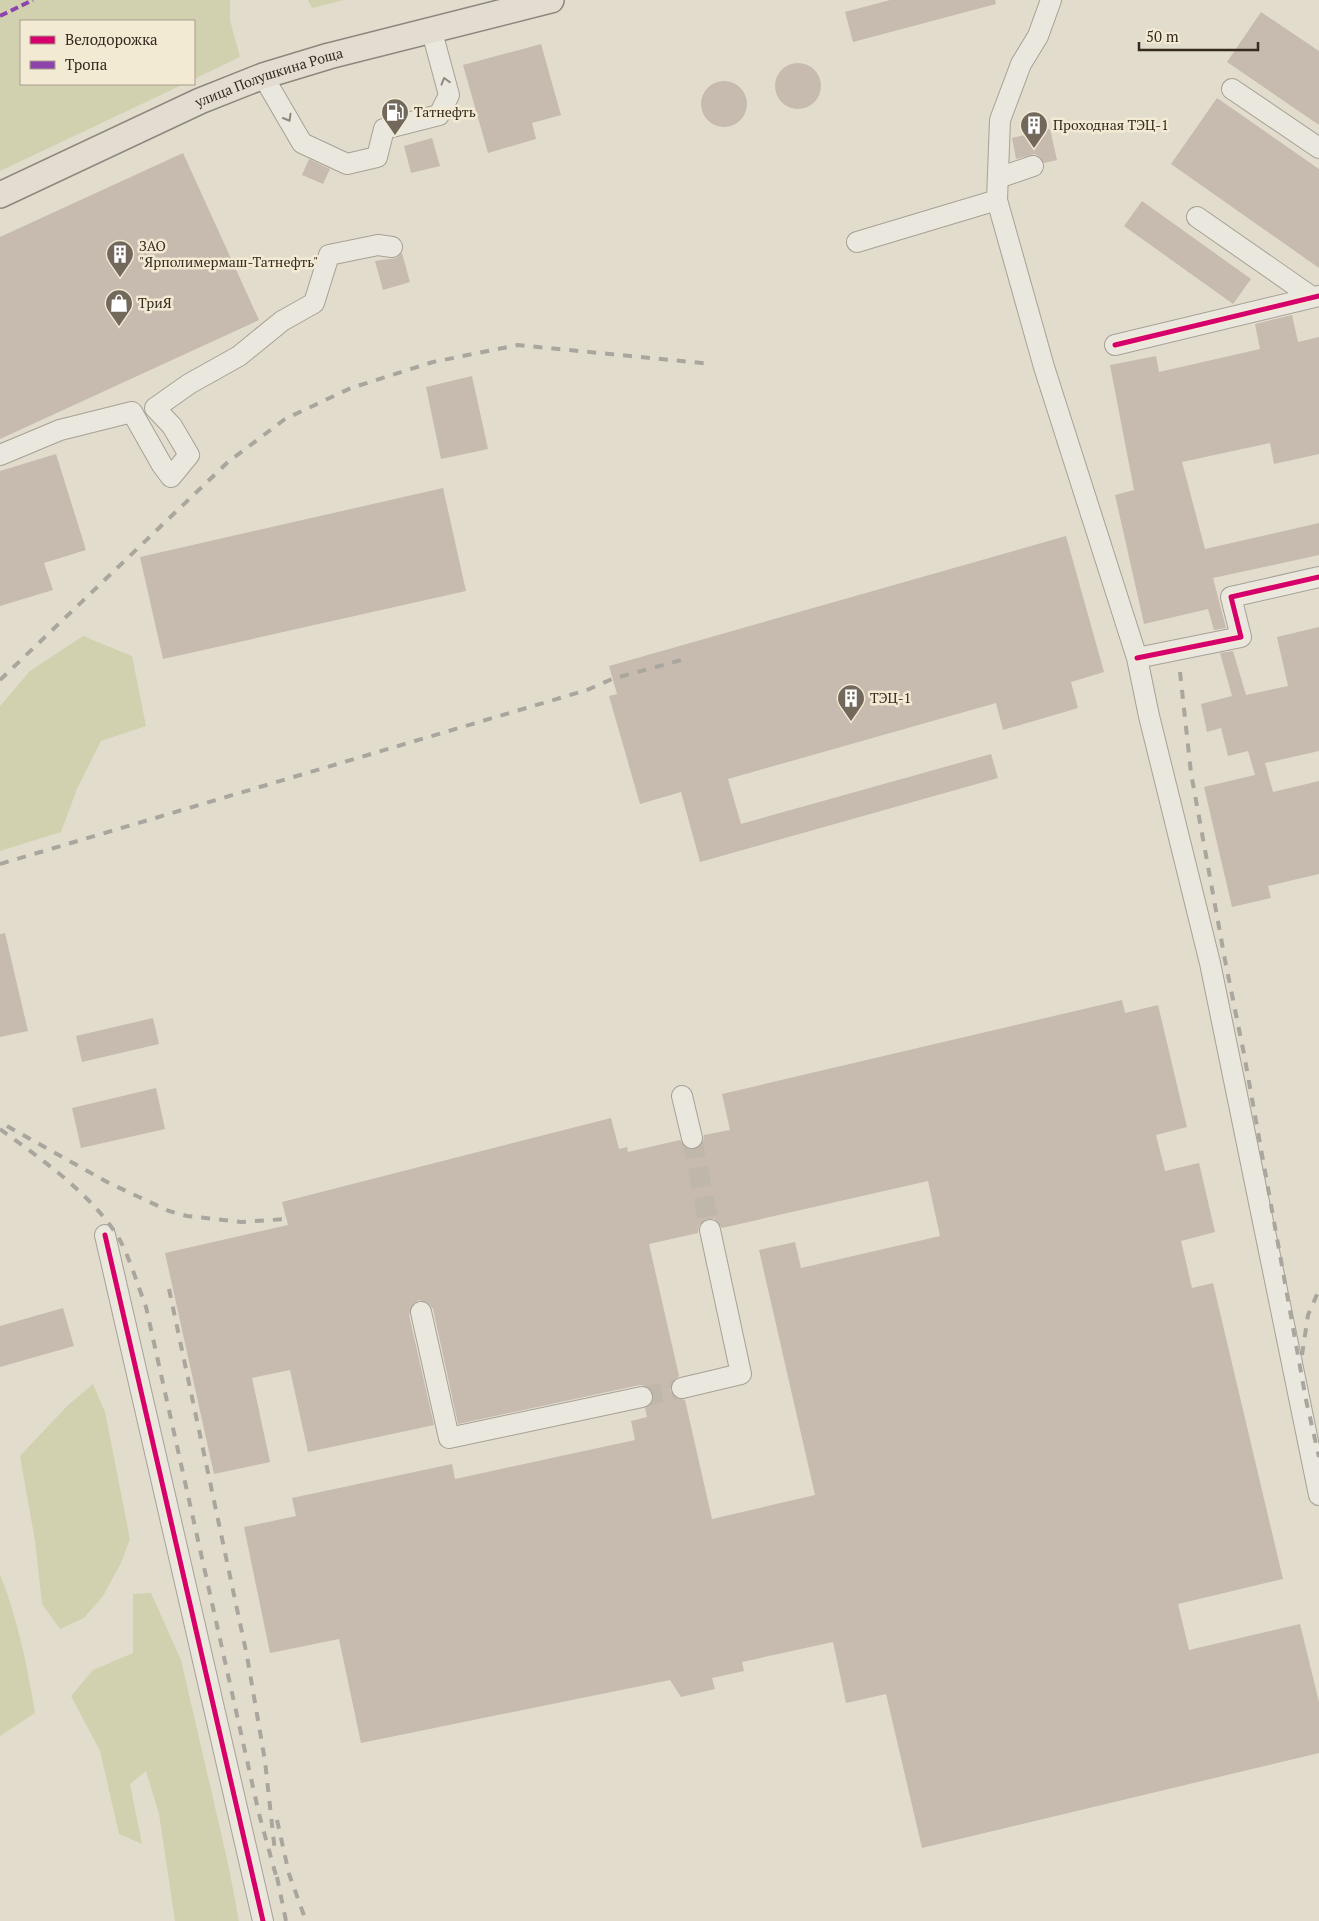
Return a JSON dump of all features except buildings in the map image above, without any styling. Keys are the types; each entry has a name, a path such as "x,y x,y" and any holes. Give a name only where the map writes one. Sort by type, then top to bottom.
{"main road":[{"name":"улица Полушкина Роща","path":"0,195 200,101 263,76 329,56 432,32 551,0"}],"street":[{"path":"1051,0 1038,36 1021,64 1000,120 997,200 1044,367 1137,658 1149,716 1210,963 1319,1495"},
{"path":"263,76 302,143 347,164 377,157 384,129 439,116 449,95 432,32"},
{"path":"1232,89 1319,148"},
{"path":"998,178 1032,166"},
{"path":"857,242 997,200"},
{"path":"1197,217 1315,297"},
{"path":"0,455 60,430 132,412 162,465 171,477 189,455 172,426 155,408 189,384 239,356 282,321 314,303 329,255 378,245 392,247"},
{"path":"1115,345 1315,297"},
{"path":"1137,658 1241,637 1231,597 1319,577"},
{"path":"682,1096 692,1138"},
{"path":"682,1388 741,1374 710,1230"},
{"path":"105,1235 263,1921"},
{"path":"421,1312 449,1438 642,1396"}],"green space":[{"path":"0,0 230,0 230,20 240,57 195,79 195,20 20,20 20,85 182,85 0,171"},
{"path":"308,0 344,0 312,8"},
{"path":"83,636 132,656 146,726 101,741 77,789 61,832 0,851 0,706 30,671"},
{"path":"93,1384 105,1412 130,1539 121,1563 103,1596 84,1618 60,1629 42,1604 35,1541 20,1456 67,1406"},
{"path":"0,1574 12,1608 21,1643 35,1713 0,1736"},
{"path":"151,1593 181,1660 228,1863 239,1921 175,1921 159,1814 146,1771 130,1784 142,1844 119,1834 100,1751 71,1696 93,1670 133,1653 133,1594"}],"tunnel":[{"path":"692,1138 710,1230"},
{"path":"642,1397 682,1388"}],"railway":[{"path":"0,680 228,462 285,419 351,388 433,362 518,345 712,364"},
{"path":"0,864 587,690 612,679 685,659"},
{"path":"1180,672 1191,773 1306,1400 1319,1457"},
{"path":"7,1126 107,1182 169,1211 187,1216 241,1222 286,1219"},
{"path":"0,1129 62,1176 90,1202 115,1232 132,1268 146,1307 259,1814 278,1883"},
{"path":"169,1289 247,1656 265,1761 275,1852"},
{"path":"1302,1355 1308,1315 1319,1290"},
{"path":"277,1820 289,1874 306,1921"},
{"path":"277,1877 286,1921"}],"marked path":[{"path":"0,16 33,0"}],"cycle path":[{"path":"1115,345 1319,296"},
{"path":"1137,658 1241,637 1231,597 1319,577"},
{"path":"105,1235 263,1921"}],"place":[{"name":"Татнефть","path":"395,136"},
{"name":"Проходная ТЭЦ-1","path":"1034,149"},
{"name":"ЗАО \"Ярполимермаш-Татнефть\"","path":"120,278"},
{"name":"ТриЯ","path":"119,327"},
{"name":"ТЭЦ-1","path":"851,722"}]}
